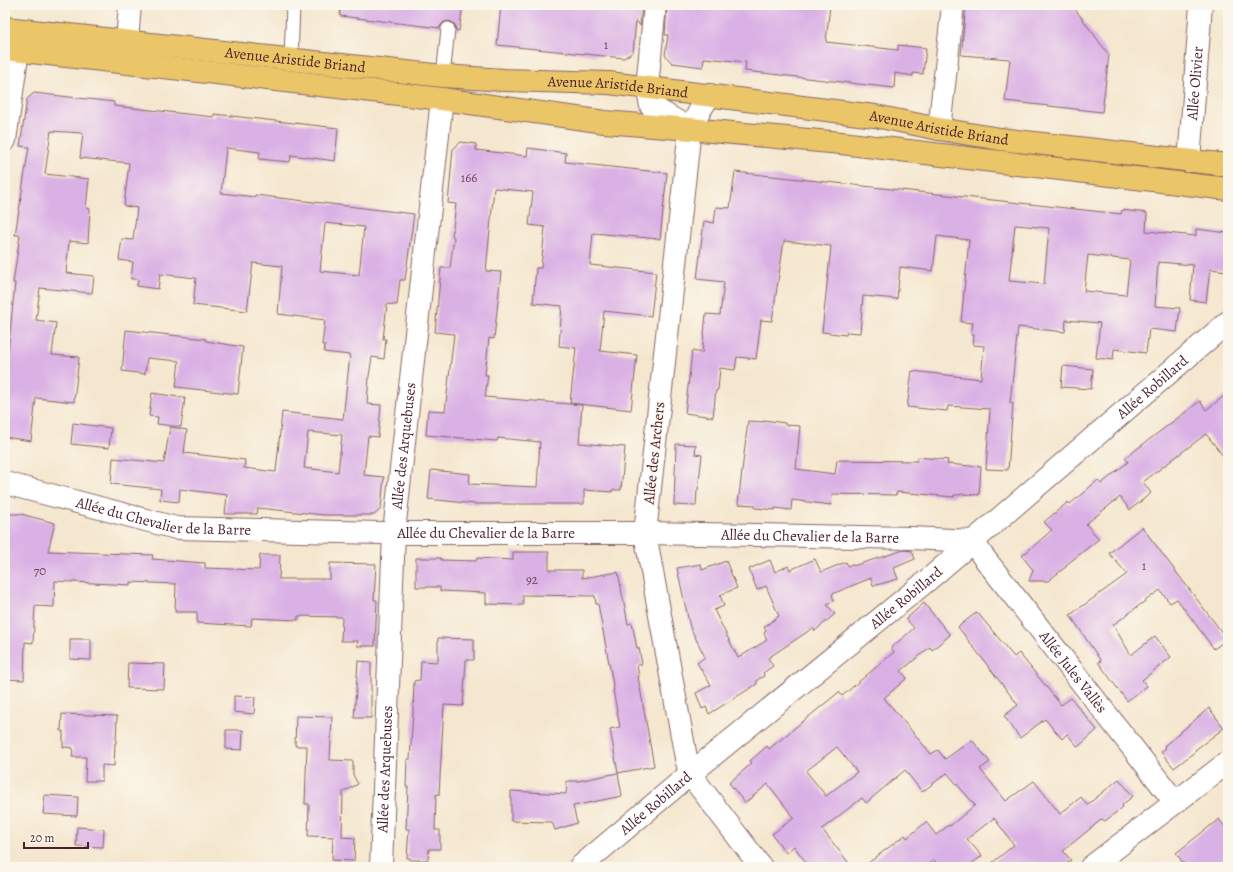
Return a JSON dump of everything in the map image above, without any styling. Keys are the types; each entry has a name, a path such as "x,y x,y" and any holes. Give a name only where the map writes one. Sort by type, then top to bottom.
{"main road":[{"name":"Avenue Aristide Briand","path":"5,28 443,76 504,80 609,83 647,87 875,116 939,130 1000,139 1228,165"},
{"name":"Avenue Aristide Briand","path":"11,50 442,99 605,122 841,144 1228,189"}],"street":[{"path":"127,41 130,5"},
{"path":"655,5 647,87 651,106 690,129 710,95"},
{"path":"939,130 953,5"},
{"name":"Allée Olivier","path":"1189,161 1201,5"},
{"path":"5,140 11,50"},
{"name":"Allée des Arquebuses","path":"381,867 394,532 442,99"},
{"name":"Allée des Archers","path":"690,129 645,533 690,774"},
{"name":"Allée Robillard","path":"580,867 690,774 929,579 1228,322"},
{"name":"Allée du Chevalier de la Barre","path":"5,484 176,528 394,532 645,533 911,538 974,541"},
{"name":"Allée Jules Vallès","path":"974,541 982,555 1175,802"},
{"path":"1091,867 1228,762"},
{"path":"690,774 761,867"}],"lane":[{"path":"291,59 293,5"},
{"path":"443,76 448,29"}],"building":[{"path":"341,5 463,5 459,31 456,30 453,23 449,21 444,22 440,28 340,16"},
{"path":"501,5 642,5 640,26 636,20 633,52 624,58 497,45"},
{"path":"667,5 830,5 826,42 898,50 898,45 926,48 923,74 913,73 913,76 895,73 894,88 745,71 746,62 704,58 703,67 672,63 665,55 668,35 665,35"},
{"path":"966,5 1072,5 1109,55 1102,112 1005,101 1010,59 961,55"},
{"path":"34,93 114,102 114,106 214,117 214,114 338,128 335,161 291,155 290,162 259,159 260,152 226,148 221,193 255,197 255,195 414,214 405,280 400,280 397,305 387,304 383,339 386,339 384,359 372,357 369,376 367,404 381,405 378,437 368,436 364,475 384,477 381,509 374,515 324,515 258,508 257,514 225,514 227,495 180,489 179,502 160,500 161,489 111,484 113,458 164,463 170,427 187,430 184,453 245,460 244,468 276,472 282,412 343,419 350,355 324,352 325,345 322,345 325,320 278,314 282,266 253,263 247,311 193,305 196,278 160,274 158,289 137,286 138,279 131,279 133,262 119,260 122,239 133,240 137,208 124,206 129,163 80,158 83,133 51,131 45,174 89,179 86,208 90,209 88,243 69,241 66,273 94,276 92,293 40,288 36,320 56,323 52,355 79,357 74,402 36,398 31,441 5,437 5,362 6,352 8,352 15,283 13,283 20,235 15,235 29,147 20,146 27,99","holes":["325,223 364,227 359,275 320,271","308,432 342,435 338,472 304,468"]},
{"path":"461,142 476,144 476,150 527,156 528,148 566,153 565,162 667,173 660,239 593,233 590,265 656,272 651,316 604,311 600,351 637,355 631,410 570,403 576,348 559,346 562,306 533,303 536,268 541,268 545,227 529,225 533,192 494,188 486,271 501,272 494,339 489,338 485,375 488,375 485,397 582,405 579,443 625,447 621,490 612,490 612,492 584,490 584,504 475,504 428,499 431,470 470,474 469,484 537,487 540,442 498,438 497,441 426,435 428,410 445,411 454,334 435,332 441,268 450,268 454,237 452,236 456,204 448,203 453,149"},
{"path":"735,172 1121,214 1122,210 1147,213 1146,231 1196,236 1196,229 1228,233 1228,271 1210,269 1206,302 1190,300 1193,265 1158,262 1155,306 1180,308 1177,332 1149,329 1146,353 1114,349 1113,360 1096,358 1100,323 1066,320 1065,332 1018,327 1010,403 1013,403 1008,470 986,469 990,409 948,406 947,411 907,407 912,371 981,379 984,346 973,345 974,335 971,335 973,323 961,322 969,240 937,236 933,271 900,267 897,299 863,296 860,333 847,332 846,335 822,332 831,246 784,241 772,321 761,320 756,359 737,357 735,370 720,368 713,417 685,413 692,351 702,353 706,314 720,315 724,282 697,279 704,221 714,223 716,207 730,208","holes":["1015,225 1049,228 1044,284 1009,281","1088,255 1130,260 1126,295 1084,291"]},
{"path":"126,330 206,339 206,341 243,347 238,394 176,387 179,361 147,358 145,374 122,371"},
{"path":"1063,366 1093,369 1091,389 1061,387"},
{"path":"152,393 185,398 181,427 157,424 158,417 149,416"},
{"path":"1228,393 1228,462 1206,434 1143,482 1151,493 1130,510 1120,497 1086,524 1099,539 1066,565 1067,566 1048,581 1029,581 1033,570 1022,556 1052,530 1044,522 1068,502 1070,504 1098,480 1101,484 1128,462 1125,458 1200,401 1206,410"},
{"path":"764,420 785,423 785,425 800,426 796,469 835,474 837,460 917,461 918,457 948,460 947,464 981,467 979,495 961,494 954,495 954,497 897,492 896,495 832,494 831,505 792,500 791,510 755,508 755,505 738,504 748,421 764,422"},
{"path":"73,423 111,428 109,448 71,444"},
{"path":"676,444 696,445 695,454 702,455 696,506 674,505"},
{"path":"5,514 21,514 55,523 48,551 153,555 152,559 205,563 205,568 259,570 260,555 280,555 279,579 330,579 330,563 376,564 374,600 377,600 375,646 357,646 358,641 341,641 342,617 298,616 298,620 252,618 251,626 197,623 197,612 175,612 176,584 130,582 130,585 55,581 54,607 35,606 33,643 25,642 24,680 5,679"},
{"path":"1142,527 1227,639 1214,649 1177,599 1170,603 1160,590 1113,625 1131,655 1155,636 1171,657 1142,680 1147,686 1127,701 1098,662 1101,661 1070,615 1127,574 1109,553"},
{"path":"904,550 912,551 915,559 894,568 898,579 873,586 871,578 832,594 834,601 827,605 835,614 815,631 813,628 768,658 773,666 763,673 764,676 757,680 757,684 709,714 706,707 702,709 696,693 711,685 697,663 705,657 690,627 677,568 701,564 702,570 726,561 737,588 720,595 724,606 714,610 738,658 767,640 764,633 766,631 764,627 779,616 766,586 757,590 749,569 770,560 775,572 788,566 790,570 815,559 821,572 846,562 848,566 852,564 853,566"},
{"path":"513,552 549,552 549,570 582,570 582,578 618,572 628,624 632,623 642,664 637,665 638,677 654,766 618,773 610,729 620,727 598,604 596,604 595,596 523,595 523,605 486,604 486,593 440,591 440,587 416,587 416,558 441,558 441,560 476,561 477,558 513,560"},
{"path":"924,603 950,635 932,650 930,647 901,671 907,678 884,698 931,754 938,750 945,759 972,740 990,762 980,769 1006,801 1034,781 1060,814 1081,797 1087,805 1119,779 1133,796 1122,805 1123,807 1105,821 1102,819 1063,851 1071,860 1062,867 987,867 1014,845 994,818 967,839 982,856 967,867 939,867 934,860 926,867 863,867 905,835 907,838 926,822 936,835 949,825 950,826 975,805 947,773 922,792 905,770 866,803 862,798 822,829 852,867 809,867 794,846 786,853 772,834 794,818 768,784 745,803 729,783 752,763 750,761 767,746 769,749 839,692 842,696 894,652 891,648 914,628 906,619","holes":["837,747 857,772 826,796 806,771"]},
{"path":"977,612 1014,657 1019,653 1061,705 1071,698 1097,730 1078,747 1067,734 1062,739 1045,719 1020,738 1004,716 1018,705 958,627"},
{"path":"438,638 474,639 474,660 466,660 463,706 444,705 439,795 436,794 435,830 440,830 440,849 429,849 428,860 410,860 410,858 407,858 409,829 406,829 408,787 406,787 407,759 410,759 414,681 420,680 421,661 438,662"},
{"path":"70,639 91,639 91,660 70,659"},
{"path":"358,661 371,662 371,718 354,718"},
{"path":"128,663 165,664 164,689 127,688"},
{"path":"234,696 255,697 254,714 234,712"},
{"path":"1209,708 1224,728 1174,768 1161,752 1166,748 1164,746"},
{"path":"62,714 117,716 114,766 102,765 102,781 85,781 86,757 72,757 73,748 63,747 63,731 61,731"},
{"path":"296,716 332,717 330,760 353,761 353,775 358,784 343,792 342,837 355,838 354,861 332,860 334,837 308,836 309,804 305,804 307,746 295,746"},
{"path":"226,730 243,730 242,750 226,749"},
{"path":"618,773 622,796 573,806 577,823 555,830 552,822 511,821 511,791 566,794 567,781 578,781"},
{"path":"45,795 78,797 77,816 43,814"},
{"path":"1219,819 1228,831 1228,867 1186,867 1176,853"},
{"path":"77,827 104,829 103,847 76,846"}]}
